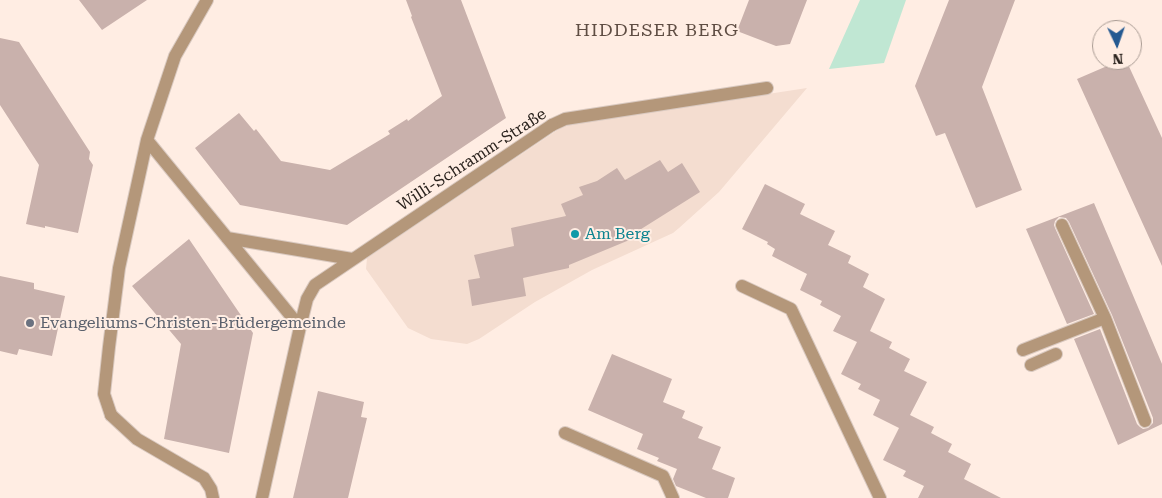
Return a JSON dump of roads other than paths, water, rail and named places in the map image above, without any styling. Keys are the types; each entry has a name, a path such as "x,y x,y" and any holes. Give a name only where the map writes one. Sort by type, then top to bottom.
{"street":[{"path":"207,0 175,56 147,140 119,268 104,394 111,415 137,439 204,478 211,489 213,498"},
{"name":"Willi-Schramm-Straße","path":"262,498 300,327 307,299 315,285 552,125 566,119 767,88"},
{"path":"147,140 300,327"},
{"path":"1062,225 1105,318 1145,421"},
{"path":"227,238 352,259"},
{"path":"742,286 791,309 880,498"},
{"path":"1023,350 1105,318"},
{"path":"1031,365 1056,354"},
{"path":"565,433 663,476 673,498"}],"place":[{"name":"Am Berg","path":"575,234"},
{"name":"Evangeliums-Christen-Brüdergemeinde","path":"30,323"}],"district":[{"name":"HIDDESER BERG","path":"657,31"}]}
